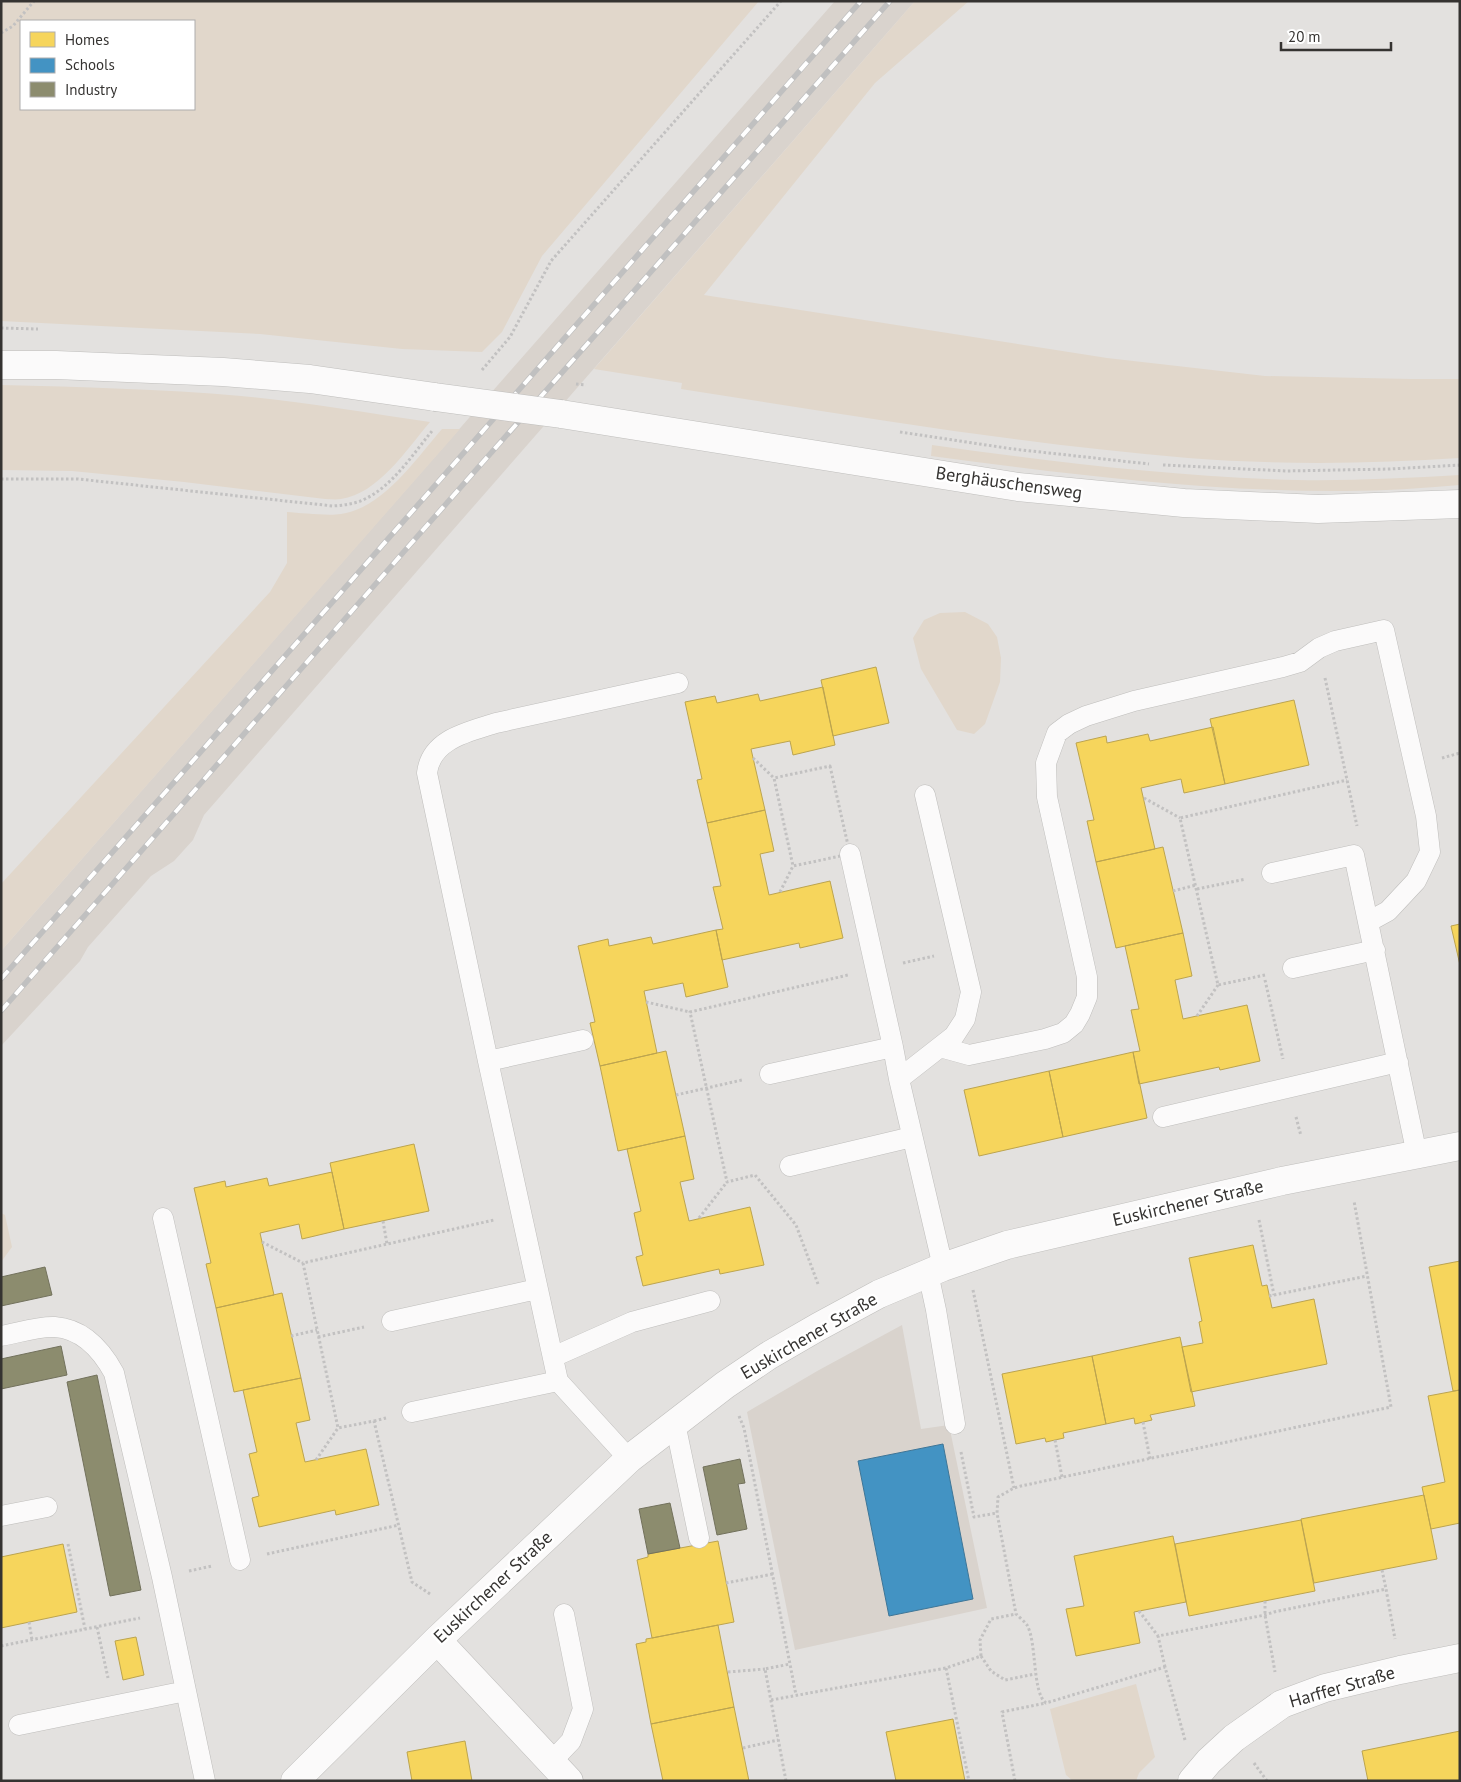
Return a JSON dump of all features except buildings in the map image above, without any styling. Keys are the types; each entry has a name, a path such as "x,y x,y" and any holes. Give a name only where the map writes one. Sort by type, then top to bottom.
{"street":[{"name":"Berghäuschensweg","path":"1,365 56,365 310,378 562,414 1038,489 1184,503 1318,509 1460,504"},
{"name":"Euskirchener Straße","path":"295,1781 438,1640 629,1459 725,1385 768,1356 818,1327 879,1294 946,1266 1026,1241 1273,1183 1460,1146"},
{"path":"438,1640 560,1772"},
{"name":"Harffer Straße","path":"1194,1779 1234,1738 1282,1704 1325,1688 1460,1658"}],"lane":[{"path":"940,1047 969,1055 1045,1039 1062,1033 1074,1024 1087,998 1087,977 1047,797 1046,763 1057,733 1069,724 1086,716 1134,701 1283,667 1300,662 1319,648 1335,641 1384,630 1426,816 1430,852 1416,881 1388,911 1368,922"},
{"path":"629,1459 558,1380 488,1061 428,773 429,762 437,749 448,741 467,732 496,723 678,683"},
{"path":"899,1080 954,1036 965,1019 971,992 925,795"},
{"path":"850,854 912,1137 946,1266 936,1310 955,1424"},
{"path":"1272,873 1354,855 1417,1155"},
{"path":"1292,968 1375,950"},
{"path":"488,1061 583,1040"},
{"path":"770,1074 893,1047"},
{"path":"1164,1117 1398,1062"},
{"path":"790,1166 912,1137"},
{"path":"163,1218 240,1560"},
{"path":"392,1321 537,1289"},
{"path":"553,1357 632,1322 710,1301"},
{"path":"1,1336 55,1327 68,1330 96,1347 102,1353 114,1374 162,1577 186,1691 201,1780"},
{"path":"412,1412 558,1380"},
{"path":"675,1423 699,1538"},
{"path":"1,1516 47,1507"},
{"path":"560,1772 583,1709 564,1614"},
{"path":"18,1725 186,1691"}],"path":[{"path":"1,34 13,26 34,1"},
{"path":"479,374 510,337 551,261 782,1"},
{"path":"586,385 595,387"},
{"path":"1,478 78,479 333,506 348,505 367,498 383,486 398,472 435,427"},
{"path":"896,432 1013,449 1153,464"},
{"path":"1162,465 1286,471 1390,469 1460,464"},
{"path":"1319,648 1360,841 1354,855"},
{"path":"753,758 774,778 793,866 780,892"},
{"path":"774,778 830,766 850,854 793,866"},
{"path":"1144,798 1180,818 1347,780"},
{"path":"1180,818 1218,985"},
{"path":"1197,890 1272,873"},
{"path":"1173,891 1196,885"},
{"path":"908,962 914,960"},
{"path":"1197,1016 1218,985 1292,968"},
{"path":"1264,975 1301,1136"},
{"path":"646,1002 690,1012"},
{"path":"676,1095 770,1074"},
{"path":"1046,1703 1042,1699 1035,1674 1036,1659 1027,1625 1016,1614 997,1513 998,1497 1014,1488 1062,1477 1391,1407 1348,1168"},
{"path":"699,1218 727,1182"},
{"path":"262,1242 303,1262 521,1214"},
{"path":"1258,1214 1274,1295"},
{"path":"382,1221 387,1244"},
{"path":"303,1262 338,1428"},
{"path":"946,1266 1014,1488"},
{"path":"1269,1296 1367,1276"},
{"path":"318,1337 392,1321"},
{"path":"291,1336 317,1330"},
{"path":"725,1385 744,1428 796,1695"},
{"path":"316,1460 338,1428 374,1420 412,1582 430,1594"},
{"path":"1143,1422 1150,1459"},
{"path":"955,1424 974,1517 997,1513"},
{"path":"1054,1440 1062,1477"},
{"path":"162,1577 399,1525"},
{"path":"68,1544 85,1629"},
{"path":"1382,1570 1389,1608"},
{"path":"726,1583 772,1574"},
{"path":"1158,1636 1265,1616 1274,1612 1386,1589"},
{"path":"1265,1601 1265,1616 1282,1704"},
{"path":"1139,1611 1158,1636 1194,1779"},
{"path":"1,1646 169,1612"},
{"path":"1016,1614 991,1619 980,1640 981,1656 991,1670 1005,1680 1035,1674"},
{"path":"29,1622 32,1640"},
{"path":"97,1627 113,1706"},
{"path":"771,1700 946,1668 981,1656"},
{"path":"728,1672 765,1669 790,1664"},
{"path":"1015,1781 1002,1712 1046,1703 1165,1667"},
{"path":"946,1668 969,1781"},
{"path":"765,1669 786,1781"},
{"path":"742,1748 778,1740"}],"shaded area":[{"path":"1,1 759,1 542,256 502,332 482,352 402,349 260,334 1,321"},
{"path":"835,1 915,1 204,815 193,840 174,861 151,876 88,947 80,961 1,1046 1,951"},
{"path":"915,1 969,1 875,83 704,295 1107,358 1265,376 1460,379 1460,458 1392,462 1290,463 1188,458 1124,452 997,437 681,389 682,383 594,369"},
{"path":"1,385 151,390 241,396 312,404 430,422 391,469 367,489 341,499 325,499 72,471 1,470"},
{"path":"442,429 460,429 1,951 1,884 270,592 287,563 287,512 336,515 356,510 371,502 398,480"},
{"path":"932,445 1114,468 1205,476 1338,480 1460,475 1460,485 1389,490 1294,491 1190,485 1138,481 931,456"},
{"path":"965,612 988,624 997,637 1001,658 1000,682 985,724 974,734 957,730 921,669 913,638 924,620 940,613"},
{"path":"1,1213 5,1215 12,1247 1,1262"},
{"path":"902,1325 921,1429 949,1425 987,1608 795,1650 747,1412"},
{"path":"1136,1684 1155,1757 1139,1773 1136,1781 1073,1781 1066,1775 1050,1709"}],"railway":[{"path":"1,979 861,1"},
{"path":"1,1011 890,1"}]}
